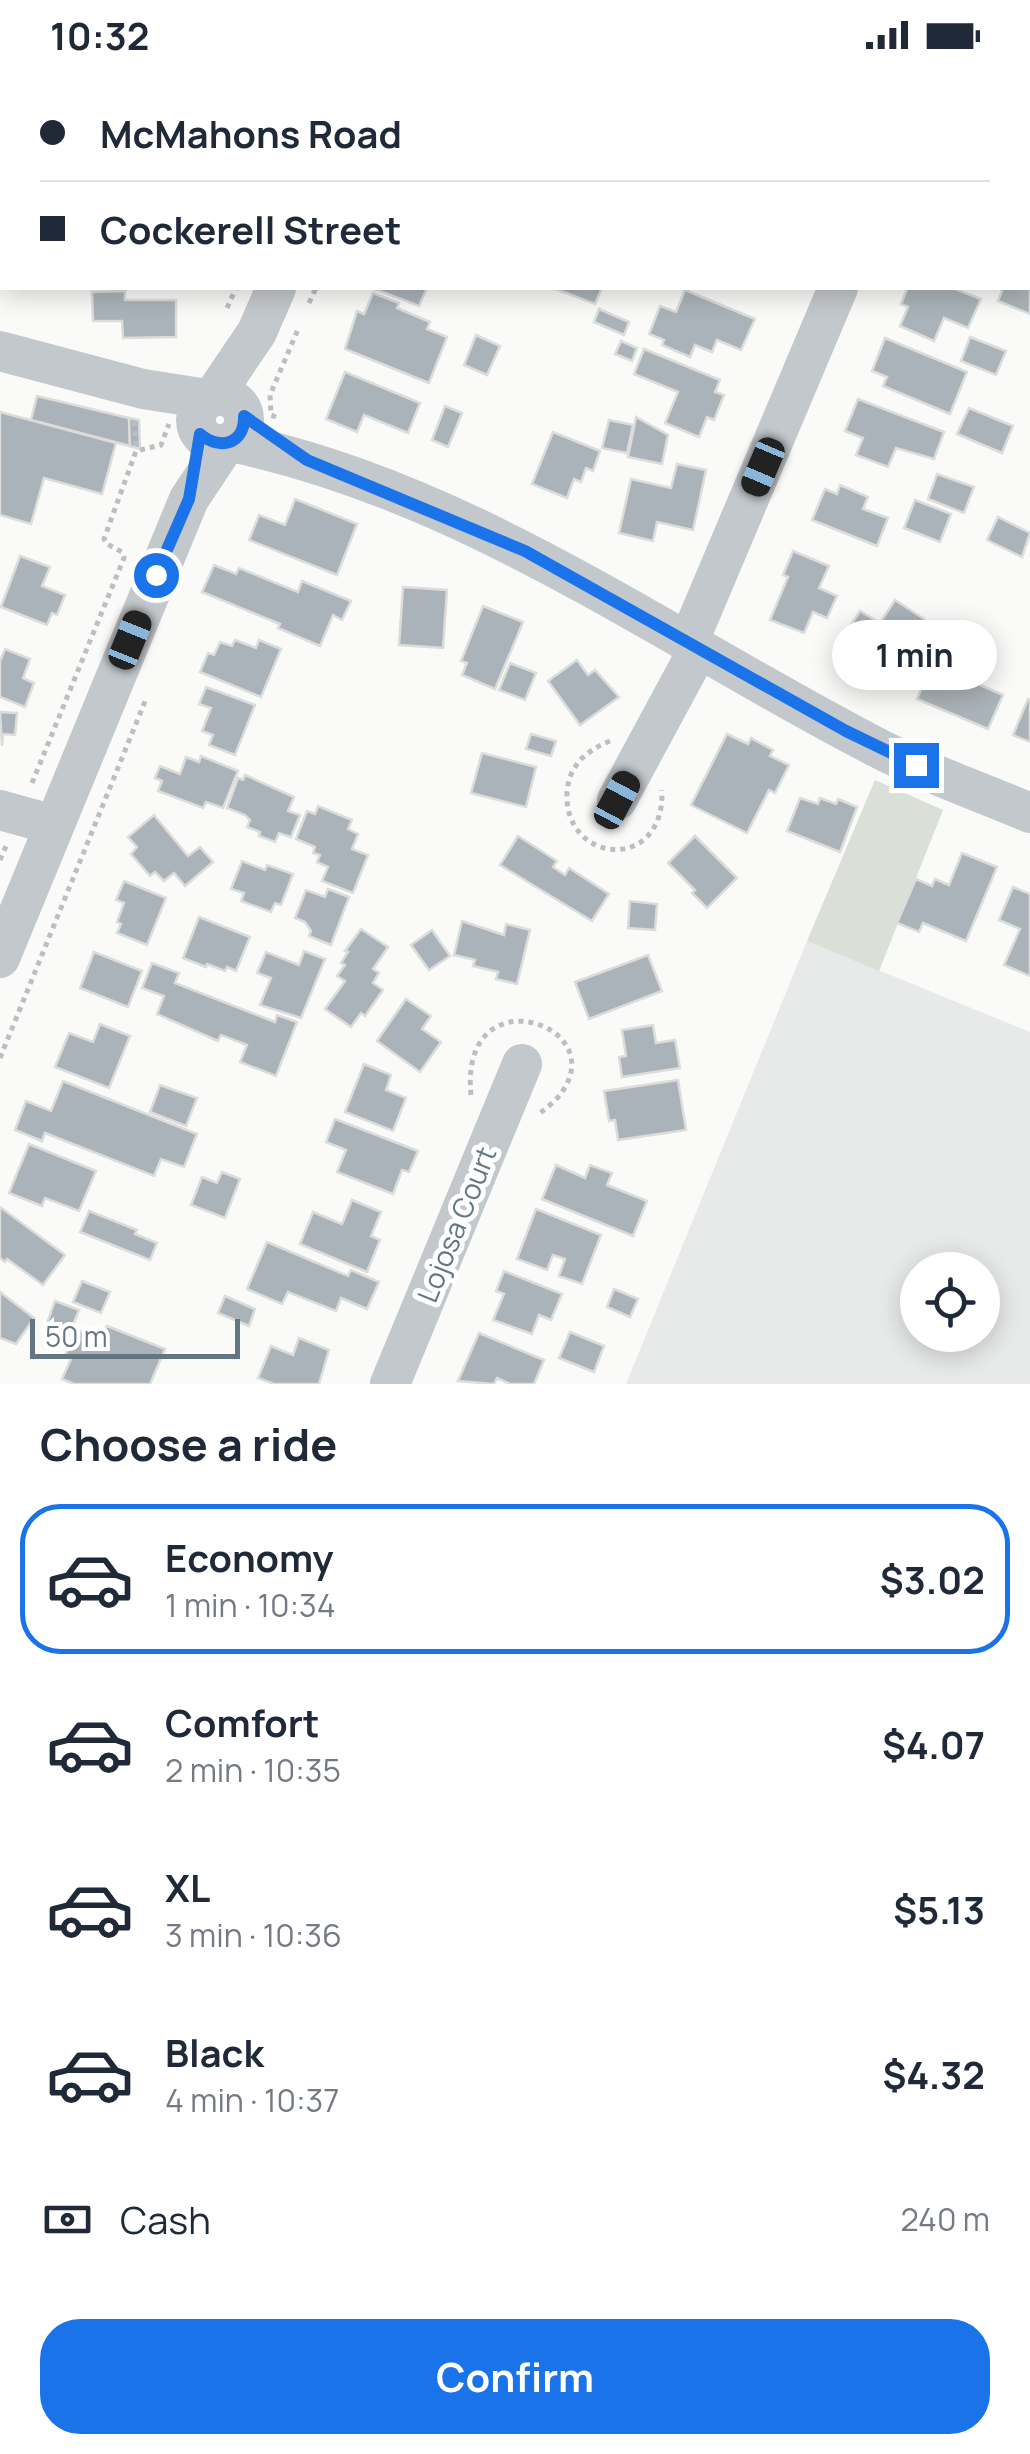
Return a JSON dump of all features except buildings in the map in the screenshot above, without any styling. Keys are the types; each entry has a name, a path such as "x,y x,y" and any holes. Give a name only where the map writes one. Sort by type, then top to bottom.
{"street":[{"path":"617,800 693,646 837,290"},
{"path":"0,958 189,499 210,424 258,332 292,296"},
{"path":"0,350 307,460 511,544 880,750 1030,813"},
{"path":"12,813 54,825"},
{"name":"Lojosa Court","path":"390,1384 522,1064"}],"path":[{"path":"287,422 272,415 270,395 301,322"},
{"path":"0,860 12,813 124,558 104,539 136,451 138,401"},
{"path":"136,451 162,445 210,424"},
{"path":"162,445 210,424"},
{"path":"0,1058 148,694"}],"shaded area":[{"path":"875,780 943,810 879,971 807,941"},
{"path":"807,941 1030,1032 1030,1384 626,1384"}],"route":[{"path":"156,575 189,499 200,434 216,444 231,442 242,432 244,416 307,460 525,551 880,750 916,765"}]}
